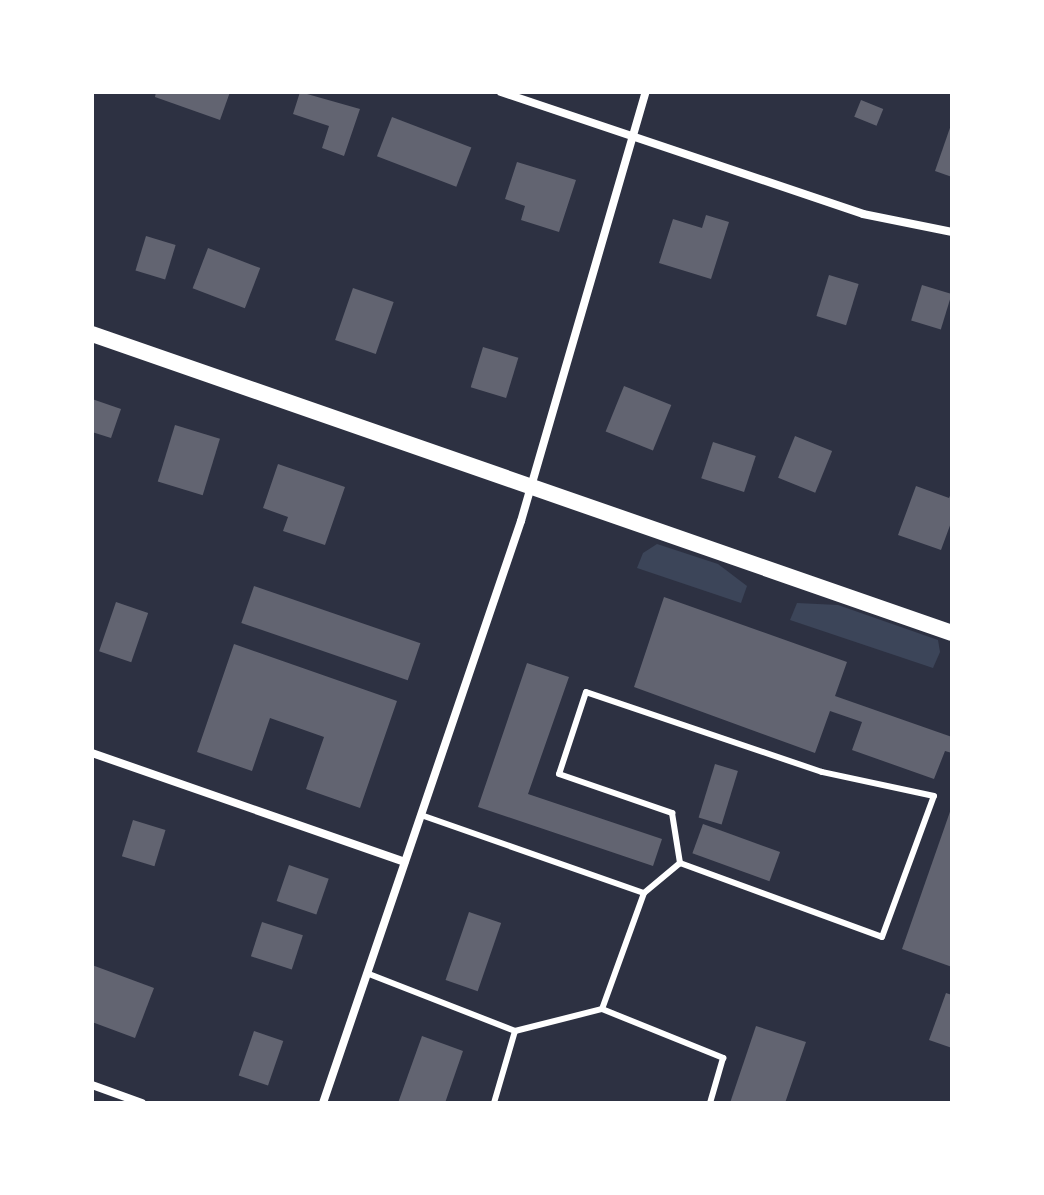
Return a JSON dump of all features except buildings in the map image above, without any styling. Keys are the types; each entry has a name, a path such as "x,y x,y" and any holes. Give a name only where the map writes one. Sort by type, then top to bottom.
{"main road":[{"path":"92,334 530,489 952,633"}],"street":[{"path":"501,92 631,139 863,214 952,232"},
{"path":"323,1103 530,489 646,92"},
{"path":"92,753 405,862"},
{"path":"92,1085 142,1103"}],"lane":[{"path":"586,692 822,772 934,796 882,937 680,863 672,813 559,774 586,692"},
{"path":"421,815 644,893"},
{"path":"602,1009 644,893 680,863"},
{"path":"369,974 515,1031 602,1009 723,1058 710,1103"},
{"path":"494,1103 515,1031"}],"shaded area":[{"path":"657,544 718,564 747,586 741,603 637,568 643,553"},
{"path":"797,603 838,605 938,640 940,652 933,668 790,620"}]}
